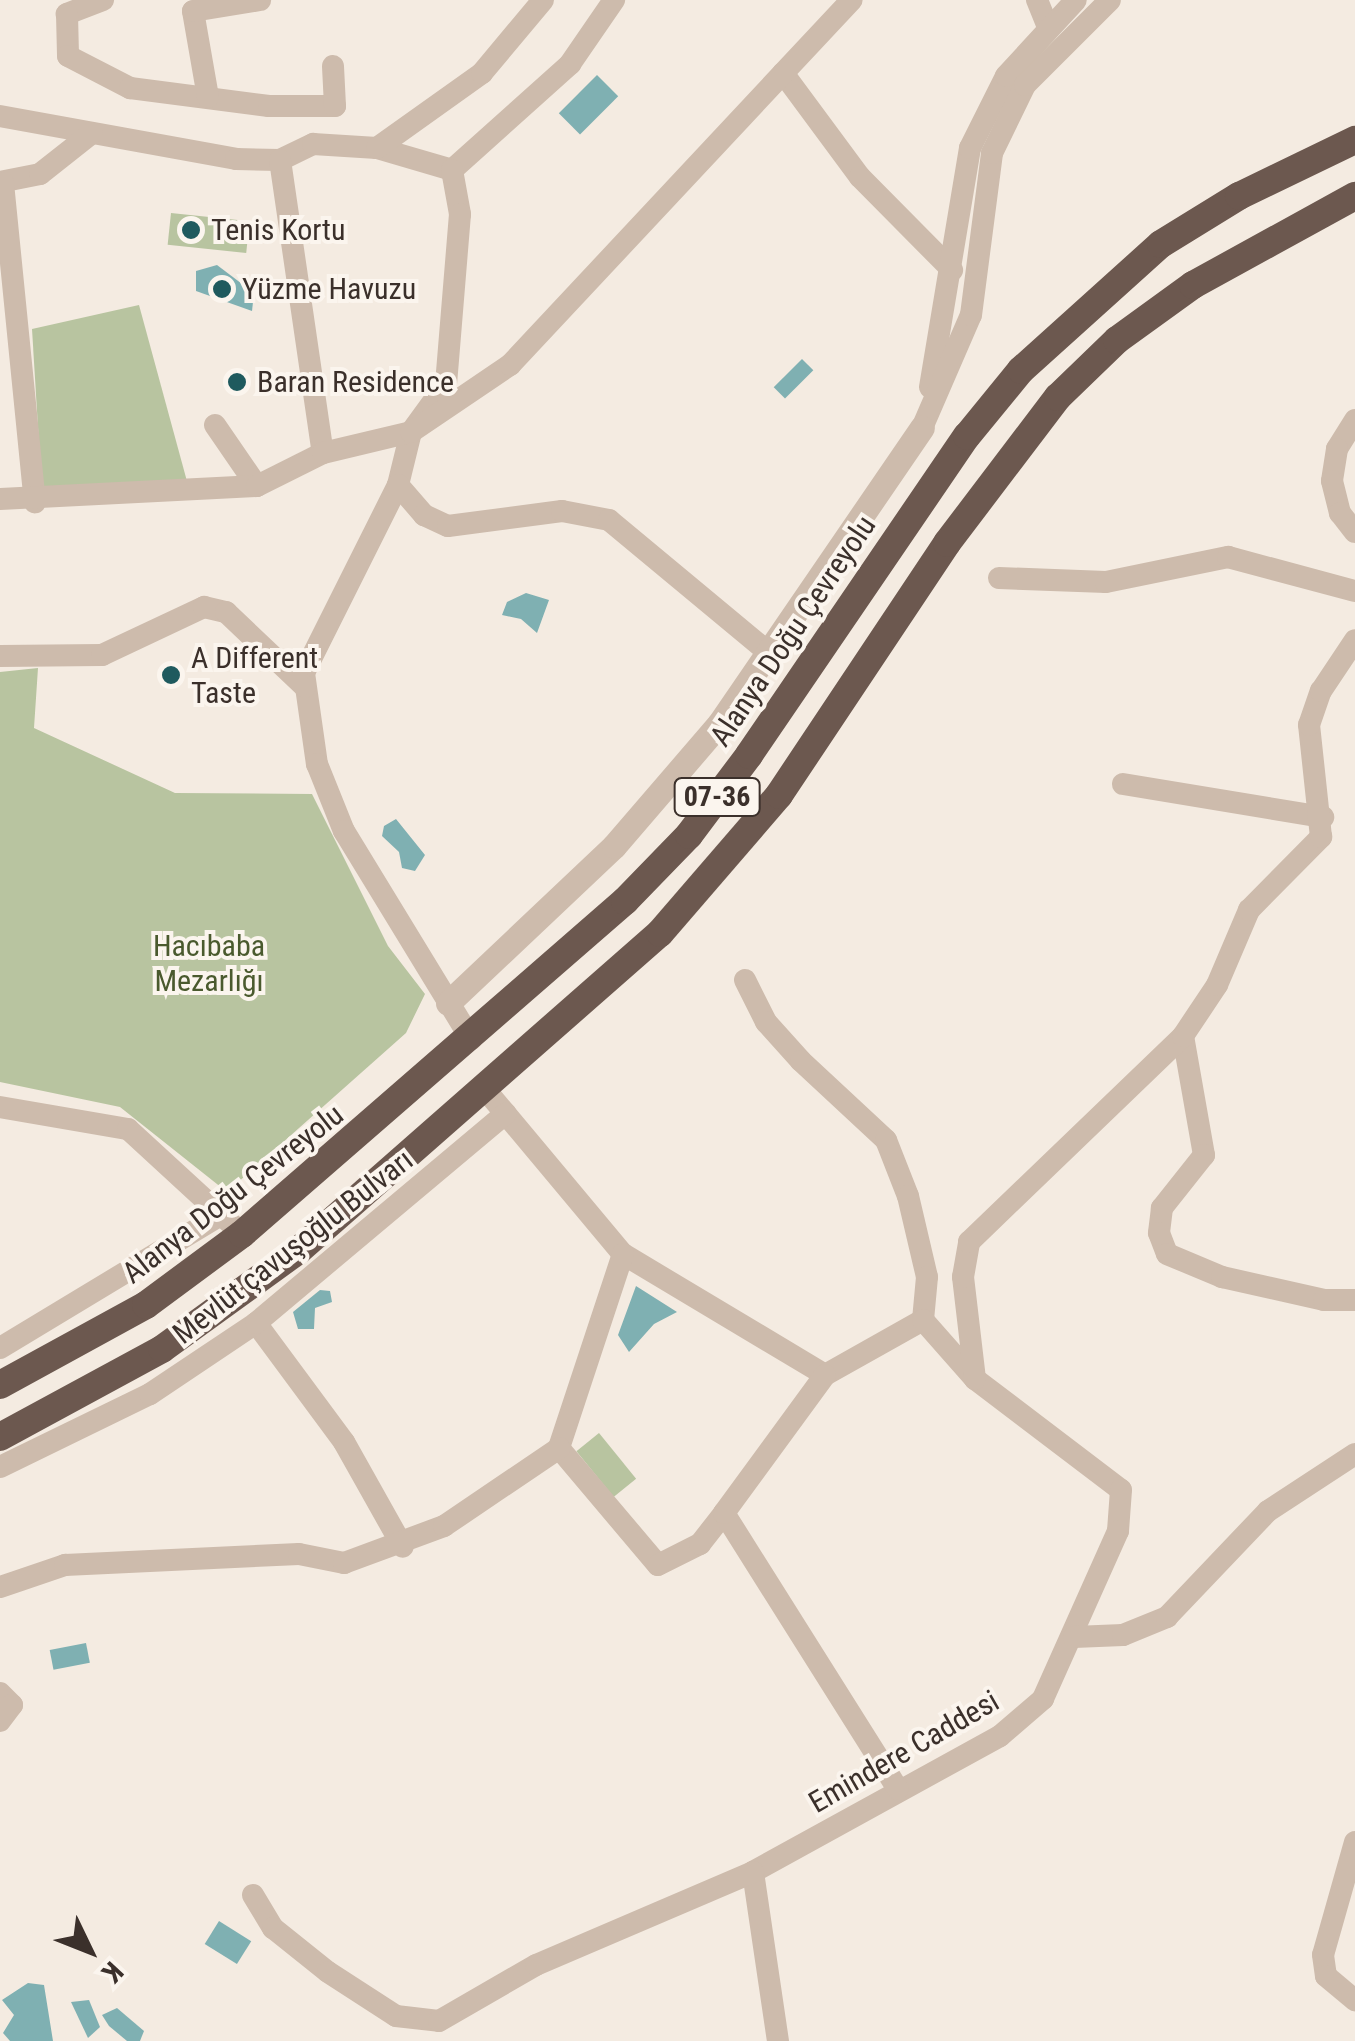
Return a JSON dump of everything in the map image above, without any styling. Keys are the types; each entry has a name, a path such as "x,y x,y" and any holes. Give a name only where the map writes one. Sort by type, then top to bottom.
{"highway":[{"name":"Alanya Doğu Çevreyolu","path":"0,1385 146,1305 232,1224 470,1039 625,902 689,834 967,436 1021,370 1161,244 1239,196 1355,140"},
{"name":"07-36","path":"0,1437 162,1348 300,1250 660,933 721,867 778,795 947,543 1058,397 1117,340 1192,285 1355,196"}],"street":[{"path":"103,0 67,14 68,56 130,88 208,98 335,106 333,66"},
{"path":"208,98 193,11 260,0"},
{"path":"377,148 482,73 544,0"},
{"path":"452,170 570,64 614,0"},
{"path":"0,499 35,502 257,486 323,453 411,432 510,365 850,0"},
{"path":"1037,0 1048,30"},
{"path":"922,428 970,148 1006,76 1076,0"},
{"path":"448,1003 614,846 719,724 922,428 971,315 992,153 1025,85 1110,0"},
{"path":"783,72 860,178 952,270"},
{"path":"0,116 280,160 313,144 377,148 452,170"},
{"path":"35,502 1,182 40,174 92,133"},
{"path":"280,160 323,453"},
{"path":"452,170 460,214 455,332 446,384 411,432 398,485 305,664 304,687 317,764 344,831 470,1039"},
{"path":"1355,420 1337,450 1332,481 1340,513 1355,532"},
{"path":"214,425 257,486"},
{"path":"398,485 424,515 448,526 562,511 609,520 768,652"},
{"path":"999,578 1106,582 1228,557 1355,591"},
{"path":"0,656 102,656 204,608 226,612 304,687"},
{"path":"975,1379 962,1277 968,1242 1183,1036 1217,985 1249,910 1321,837 1323,817 1309,725 1321,691 1355,640"},
{"path":"1122,784 1323,817"},
{"path":"559,1448 658,1565 700,1544 825,1374 923,1320 926,1277 908,1196 886,1140 800,1061 766,1022 745,980"},
{"path":"1183,1036 1204,1155 1162,1208 1159,1233 1167,1254 1222,1277 1324,1300 1355,1300"},
{"path":"484,1088 623,1254 825,1374"},
{"path":"0,1107 128,1129 232,1224 0,1348"},
{"name":"Mevlüt çavuşoğlu Bulvarı","path":"0,1467 150,1394 256,1322 506,1112"},
{"path":"0,1587 66,1564 299,1554 344,1563 402,1546 559,1448 623,1254"},
{"name":"Emindere Caddesi","path":"442,2031 536,1965 753,1872 1022,1720 1058,1676 1118,1532 1121,1490 975,1379 923,1320"},
{"path":"256,1322 344,1442 402,1546"},
{"path":"1074,1637 1123,1635 1167,1617 1268,1511 1355,1454"},
{"path":"724,1514 898,1789"},
{"path":"0,1693 12,1705 0,1720"},
{"path":"1355,1842 1323,1956 1326,1976 1355,2000"},
{"path":"753,1872 778,2041"},
{"path":"253,1895 273,1928 328,1972 396,2016 442,2031"}],"green space":[{"path":"171,213 250,221 246,253 168,245"},
{"path":"139,305 188,485 42,493 32,329"},
{"name":"Hacıbaba Mezarlığı","path":"38,668 34,728 175,793 312,794 388,946 425,994 406,1033 227,1192 120,1107 0,1082 0,672"},
{"path":"599,1433 636,1479 614,1497 576,1451"}],"water":[{"path":"597,75 618,96 580,134 559,113"},
{"name":"Yüzme Havuzu","path":"217,265 254,293 252,311 196,291 196,271"},
{"path":"802,359 813,370 785,399 774,387"},
{"path":"526,593 549,600 537,633 521,619 502,615 507,602"},
{"path":"396,819 425,855 415,871 402,868 399,852 382,836 384,826"},
{"path":"636,1286 677,1312 654,1324 629,1352 618,1335"},
{"path":"320,1290 330,1291 332,1302 315,1308 314,1329 298,1329 293,1312"},
{"path":"86,1643 90,1663 53,1670 50,1650"},
{"path":"219,1921 251,1941 237,1964 205,1944"},
{"path":"28,1983 44,1985 53,2041 10,2041 3,2033 14,2015 2,2000"},
{"path":"89,2000 100,2027 88,2038 71,2002"},
{"path":"117,2008 144,2031 140,2041 127,2041 109,2026 102,2015"}],"place":[{"name":"Tenis Kortu","path":"191,230"},
{"name":"Yüzme Havuzu","path":"222,289"},
{"name":"Baran Residence","path":"237,382"},
{"name":"A Different Taste","path":"171,675"}]}
